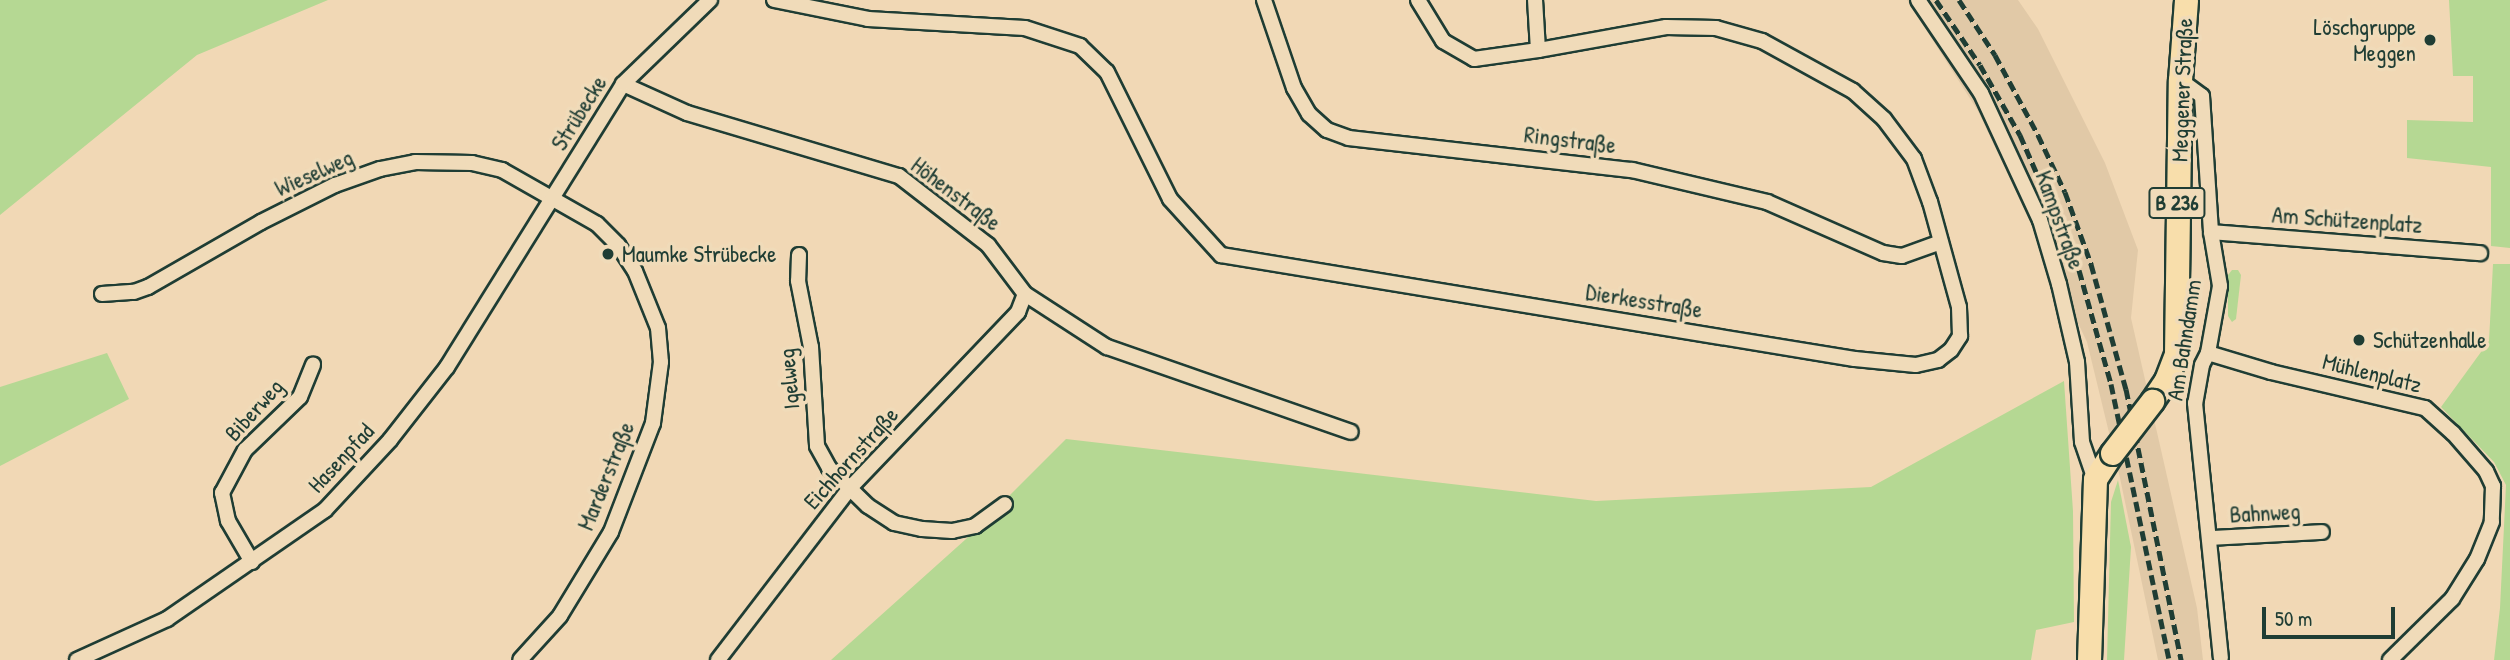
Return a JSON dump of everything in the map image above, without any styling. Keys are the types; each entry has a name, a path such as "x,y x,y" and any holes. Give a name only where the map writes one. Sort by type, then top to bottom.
{"main road":[{"name":"Meggener Straße","path":"2095,479 2166,380 2176,354 2180,80 2186,0"},
{"path":"2089,660 2095,479"}],"street":[{"name":"Strübecke","path":"555,197 623,84 709,0"},
{"name":"Dierkesstraße","path":"774,0 868,19 1025,28 1080,46 1107,72 1170,199 1221,255 1855,359 1916,365 1938,360 1951,349 1960,336 1959,307 1914,159 1884,119 1853,91 1762,41 1716,28 1666,27 1538,50"},
{"name":"Ringstraße","path":"1264,0 1294,88 1309,114 1327,130 1349,138 1632,170 1767,202 1883,253 1902,256 1941,242"},
{"path":"1418,0 1443,41 1474,59 1538,50 1535,0"},
{"name":"Kampstraße","path":"1918,0 1981,93 2040,220 2059,284 2077,362 2082,442 2095,479"},
{"name":"Am Bahndamm","path":"2180,80 2202,96 2211,232 2220,286 2208,353 2202,365 2195,403 2211,538 2221,659"},
{"name":"Höhenstraße","path":"623,84 687,114 899,176 988,245 1025,294 1107,347 1351,432"},
{"name":"Wieselweg","path":"103,294 134,292 148,287 293,205 335,184 380,169 415,162 472,163 502,170 555,197"},
{"name":"Hasenpfad","path":"77,660 167,619 325,510 390,440 447,367 555,197"},
{"name":"Marderstraße","path":"520,660 560,617 611,532 653,423 661,362 658,328 635,271 618,245 597,224 555,197"},
{"name":"Am Schützenplatz","path":"2211,232 2480,253"},
{"name":"Igelweg","path":"799,255 797,281 811,347 817,446 829,468 849,489 894,523 922,529 952,531 975,526 1005,504"},
{"name":"Eichhornstraße","path":"718,660 849,489 1018,312 1025,294"},
{"name":"Mühlenplatz","path":"2208,353 2271,372 2425,408 2453,433 2486,471 2493,486 2492,522 2477,559 2452,599 2390,660"},
{"name":"Biberweg","path":"252,562 228,521 222,493 244,450 300,397 313,364"},
{"name":"Bahnweg","path":"2211,538 2322,532"}],"shaded area":[{"path":"1907,0 2018,0 2038,29 2105,163 2138,250 2131,318 2197,608 2203,660 2158,660 2120,478 2087,342 1978,111"}],"green space":[{"path":"0,0 328,0 197,55 0,215"},
{"path":"2449,0 2510,0 2510,248 2491,246 2491,167 2407,158 2407,120 2473,122 2473,76 2453,76"},
{"path":"2493,264 2510,264 2510,660 2494,660 2500,608 2506,485 2494,462 2441,407 2489,341"},
{"path":"2232,270 2238,270 2241,275 2236,319 2232,322 2228,316 2228,275"},
{"path":"107,353 129,399 0,466 0,387"},
{"path":"2064,381 2073,511 2074,622 2036,630 2031,660 831,660 966,539 1066,439 1596,501 1871,487"},
{"path":"2118,480 2131,547 2124,660 2107,660 2111,502"}],"railway":[{"path":"1936,0 1980,65 2020,135 2079,270 2111,384 2169,660"},
{"path":"1959,0 1995,55 2038,135 2065,192 2091,264 2126,389 2181,660"}],"place":[{"name":"Löschgruppe Meggen","path":"2430,40"},
{"name":"Maumke Strübecke","path":"608,254"},
{"name":"Schützenhalle","path":"2359,340"}]}
